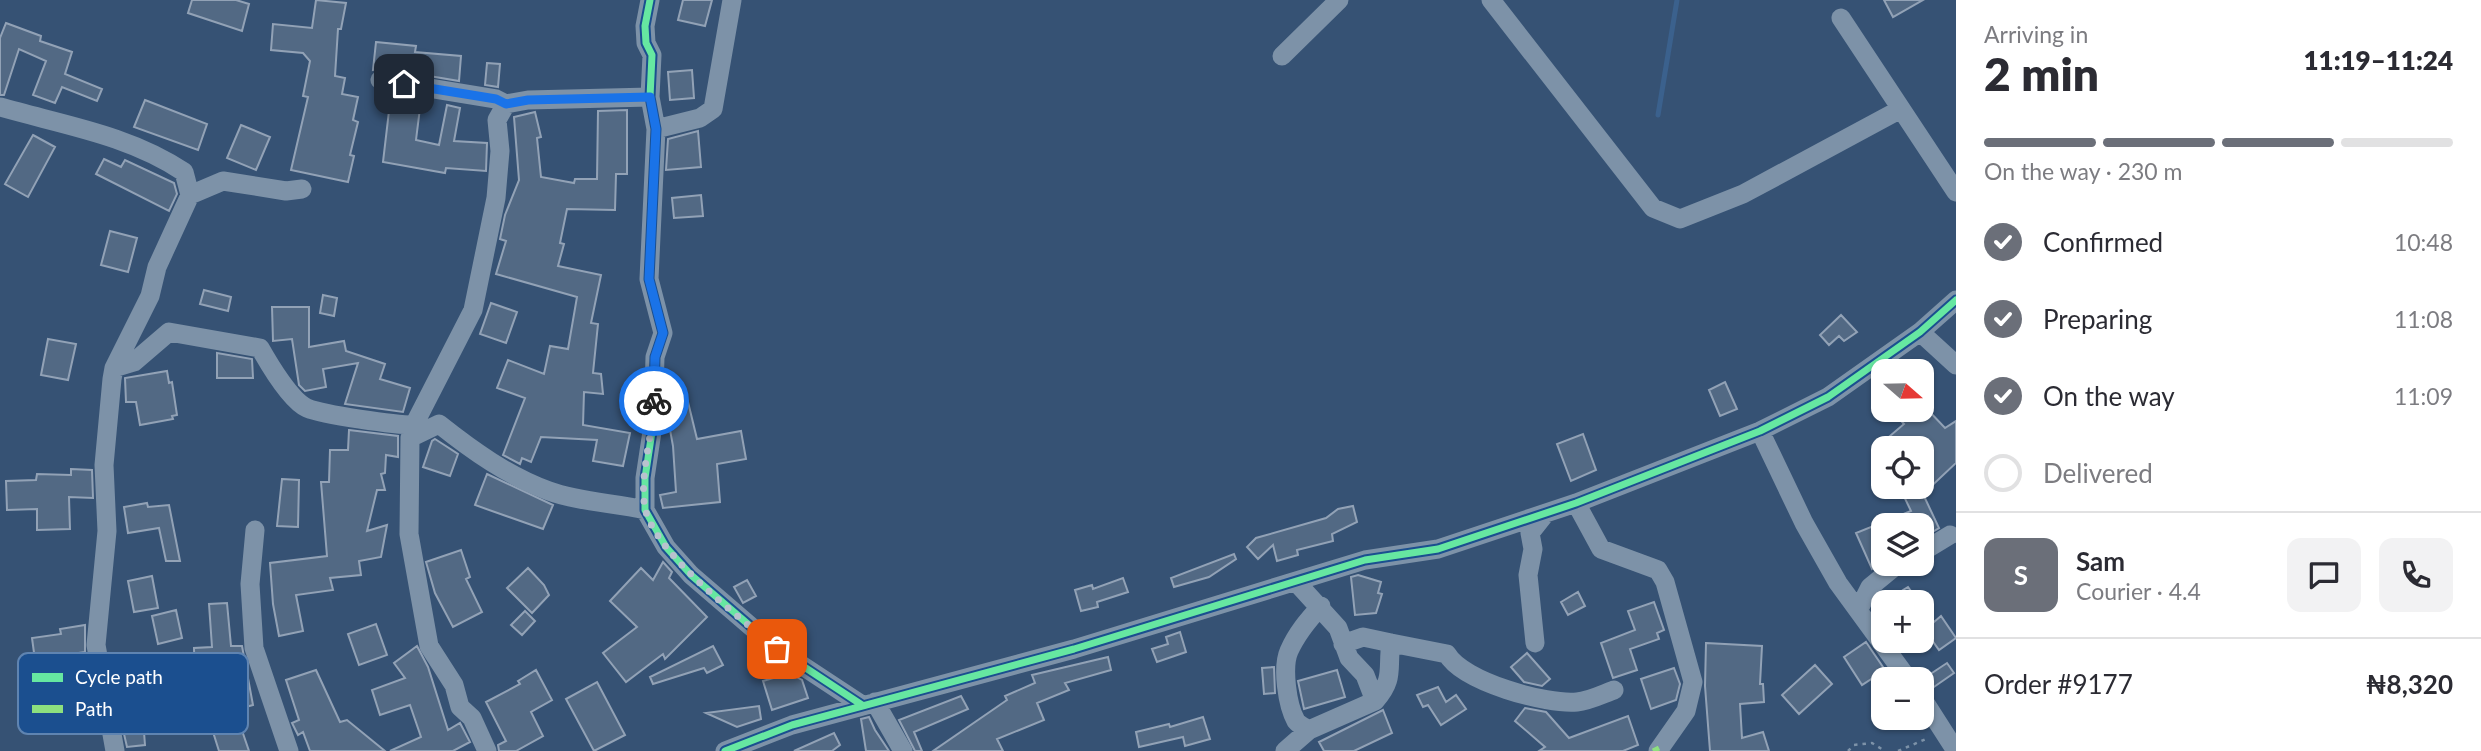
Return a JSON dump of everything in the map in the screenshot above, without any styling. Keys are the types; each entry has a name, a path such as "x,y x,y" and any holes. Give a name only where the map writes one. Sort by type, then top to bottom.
{"street":[{"path":"650,0 645,26 646,43 652,55 650,97 656,129 649,279 663,333 655,357 653,425 645,478 645,510 666,547 691,575 777,649 869,704 903,751"},
{"path":"656,129 700,118 713,108 732,0"},
{"path":"1282,55 1339,0"},
{"path":"1491,0 1653,208 1680,219 1743,194 1901,109"},
{"path":"1841,18 1956,192"},
{"path":"380,80 496,99 506,104 528,100 650,97"},
{"path":"487,751 472,719 460,707 454,685 429,646 409,534 412,432 473,310 496,198 500,152 497,120 506,104"},
{"path":"0,107 131,142 160,155 184,172 190,195 157,267 150,296 114,368 104,465 106,542 97,653"},
{"path":"190,195 223,181 286,191 302,189"},
{"path":"725,751 792,725 1074,649 1297,583 1365,560 1438,549 1576,503 1760,431 1828,397 1920,332 1956,300"},
{"path":"114,368 134,362 169,332 260,348 289,393 306,407 396,425 412,432 439,424 488,462 502,465 550,492 645,510"},
{"path":"1920,332 1956,365"},
{"path":"1760,431 1804,523 1838,583 1900,667"},
{"path":"1576,503 1601,549 1658,570 1665,582 1693,682 1686,711 1658,751"},
{"path":"1535,643 1528,575 1533,549 1530,533 1547,511"},
{"path":"256,530 250,584 254,648 289,751"},
{"path":"1934,545 1950,535"},
{"path":"1859,609 1870,587 1883,576"},
{"path":"1297,583 1321,606 1338,628 1349,658 1364,675 1375,701"},
{"path":"1309,730 1297,723 1293,712 1287,687 1287,654 1303,626 1321,606"},
{"path":"1343,644 1363,637 1447,654 1453,664 1465,672 1512,691 1535,696 1540,701 1579,702 1614,690"},
{"path":"1284,751 1309,730 1375,701 1382,693 1392,668 1391,643"},
{"path":"1934,719 1956,751"}],"path":[{"path":"1898,751 1942,733"},
{"path":"1848,751 1854,745 1872,743 1885,751"}],"building":[{"path":"192,0 236,0 249,4 242,31 188,13"},
{"path":"316,0 346,3 341,29 338,29 335,76 345,78 342,94 358,97 353,120 358,122 350,155 354,156 348,182 291,170 308,97 303,96 310,61 303,53 271,50 273,24 312,28"},
{"path":"683,0 712,0 705,26 678,20"},
{"path":"1884,0 1923,0 1893,17"},
{"path":"6,23 41,36 40,41 72,52 65,74 102,89 97,101 62,87 55,103 33,95 46,61 19,49 4,95 0,95 0,38"},
{"path":"376,42 416,46 415,52 461,56 459,81 382,68 373,70"},
{"path":"487,63 500,64 498,87 485,85"},
{"path":"692,70 694,98 670,100 668,72"},
{"path":"391,94 421,100 416,140 439,145 447,105 460,108 454,141 487,143 486,171 446,168 445,173 383,162"},
{"path":"145,100 207,124 198,150 134,127"},
{"path":"627,110 627,174 616,174 615,210 567,209 560,243 564,244 558,266 601,275 591,323 598,324 593,373 601,374 603,394 584,392 583,425 630,433 623,466 593,461 597,440 541,437 531,462 522,458 520,464 503,455 525,398 497,388 508,360 544,374 550,346 568,349 577,297 496,274 506,241 500,239 505,215 519,180 514,117 535,112 541,137 537,138 541,177 574,183 575,179 597,179 598,111"},
{"path":"241,125 270,137 256,170 227,158"},
{"path":"698,131 701,167 666,170 668,139"},
{"path":"33,135 55,147 28,197 5,184"},
{"path":"104,159 121,167 125,160 174,183 177,194 169,211 96,174"},
{"path":"701,195 703,216 674,218 672,198"},
{"path":"110,231 137,238 128,272 101,265"},
{"path":"204,290 231,297 228,311 200,304"},
{"path":"323,295 337,298 334,316 320,313"},
{"path":"491,303 517,312 506,343 480,334"},
{"path":"272,307 309,307 309,347 344,341 346,351 385,364 380,379 410,388 403,412 345,404 358,363 323,369 326,387 305,391 299,385 292,339 273,341"},
{"path":"1841,315 1857,332 1844,341 1839,336 1829,345 1820,335"},
{"path":"48,339 76,344 68,380 41,375"},
{"path":"217,353 252,359 253,378 217,378"},
{"path":"167,371 169,383 172,382 177,415 172,416 173,419 140,425 136,402 126,402 125,378"},
{"path":"1725,382 1737,409 1720,416 1709,390"},
{"path":"688,402 697,439 741,431 746,459 717,464 720,502 663,508 660,495 676,492 673,446 666,408"},
{"path":"1934,416 1945,428 1956,421 1956,463 1934,484 1934,436 1890,436 1904,424 1902,422 1934,422"},
{"path":"349,430 398,436 398,457 386,455 385,473 381,474 385,490 377,490 367,531 387,525 381,557 359,561 361,575 330,578 333,590 296,595 303,631 279,636 270,563 327,556 321,482 329,482 330,450 348,450"},
{"path":"1583,434 1596,470 1571,481 1557,444"},
{"path":"435,439 458,454 450,476 423,467"},
{"path":"71,469 92,470 93,498 69,497 70,529 37,530 37,509 7,510 6,481 36,480 37,474 71,475"},
{"path":"487,474 553,505 543,529 475,505"},
{"path":"282,479 299,480 298,527 277,526"},
{"path":"1905,499 1925,499 1932,513 1906,513 1911,511"},
{"path":"147,503 148,507 169,505 180,561 166,561 159,528 128,533 124,507"},
{"path":"1353,506 1357,522 1332,534 1333,541 1297,550 1298,555 1277,561 1273,545 1258,559 1247,547 1256,538 1326,518 1338,509"},
{"path":"1934,517 1939,528 1934,531"},
{"path":"1871,527 1871,567 1856,533"},
{"path":"461,550 470,577 466,579 482,612 453,627 435,593 426,562"},
{"path":"1234,554 1236,559 1209,577 1174,587 1171,578"},
{"path":"663,562 672,572 669,578 707,617 665,659 663,654 626,682 603,653 637,627 610,601 641,568 653,580"},
{"path":"528,568 544,585 549,595 532,613 507,588"},
{"path":"1358,575 1381,582 1378,593 1382,594 1376,613 1355,615 1351,577"},
{"path":"152,576 158,608 134,612 128,581"},
{"path":"1123,578 1128,592 1097,602 1098,607 1081,611 1075,590 1092,585 1093,589"},
{"path":"747,580 756,596 743,603 734,587"},
{"path":"1578,592 1585,606 1568,615 1561,602"},
{"path":"1654,602 1664,630 1657,633 1659,639 1630,649 1637,670 1613,678 1601,643 1635,630 1628,611"},
{"path":"227,603 231,646 242,646 243,653 194,653 194,648 212,647 209,604"},
{"path":"176,610 182,638 158,644 152,616"},
{"path":"525,611 535,621 522,635 511,625"},
{"path":"1941,616 1956,638 1939,650 1934,643 1934,622"},
{"path":"376,624 387,655 359,665 348,634"},
{"path":"85,625 85,652 34,653 32,638 61,634 60,629"},
{"path":"1180,632 1186,652 1157,662 1152,649 1168,644 1166,637"},
{"path":"1866,642 1883,667 1871,667 1871,679 1862,685 1844,657"},
{"path":"1706,643 1762,646 1760,684 1763,684 1764,702 1740,704 1742,738 1763,732 1769,751 1710,751 1705,686"},
{"path":"417,646 428,667 448,730 460,723 470,742 453,751 390,751 421,737 410,705 380,715 372,690 405,678 394,663"},
{"path":"713,646 723,665 707,673 704,668 653,684 650,677"},
{"path":"1527,653 1550,679 1542,686 1524,682 1511,667"},
{"path":"1108,657 1111,670 1065,683 1069,690 1037,703 1044,720 997,739 1003,751 933,751 1007,700 1005,696 1035,683 1032,675"},
{"path":"1947,663 1954,673 1934,687 1934,672"},
{"path":"1815,665 1832,684 1799,714 1782,695"},
{"path":"1274,667 1275,693 1264,694 1262,668"},
{"path":"1674,668 1680,684 1676,700 1651,709 1641,679"},
{"path":"316,670 340,722 347,720 385,751 310,751 303,732 298,735 292,723 299,720 286,680"},
{"path":"536,670 552,700 531,712 543,736 516,751 499,751 498,745 506,741 486,702 520,684 518,681"},
{"path":"1337,670 1345,697 1304,709 1298,681"},
{"path":"786,671 802,680 808,698 772,710 763,681 787,674"},
{"path":"248,678 253,705 248,706"},
{"path":"597,682 625,735 594,751 566,699"},
{"path":"1438,687 1446,702 1456,695 1466,709 1441,725 1428,705 1423,707 1417,695"},
{"path":"961,696 968,709 914,732 922,751 915,751 899,720"},
{"path":"759,706 761,719 737,727 706,713"},
{"path":"1525,708 1546,712 1569,738 1628,716 1638,745 1623,751 1539,751 1545,747 1515,721"},
{"path":"1383,710 1392,733 1354,751 1324,751 1319,742"},
{"path":"869,717 889,751 866,751 861,719"},
{"path":"1203,717 1210,739 1185,746 1183,737 1139,747 1136,732 1169,724 1170,727"},
{"path":"834,733 840,745 832,751 794,751"},
{"path":"124,734 144,734 145,745 127,747"},
{"path":"214,734 243,734 249,751 219,751"}],"waterway":[{"path":"1658,115 1677,0"}],"marked path":[{"path":"1653,751 1659,748"}],"cycle path":[{"path":"650,0 645,26 646,43 652,55 650,97 656,129 649,279 663,333 655,357 653,425 645,478 645,510 666,547 691,575 777,649 862,705"},
{"path":"725,751 792,725 1074,649 1365,560 1438,549 1576,503 1760,431 1828,397 1920,332 1956,300"}],"way so far":[{"path":"654,401 645,478 645,510 666,547 691,575 777,649"}],"route":[{"path":"404,84 496,99 506,104 528,100 575,101 650,97 656,129 649,279 652,298 662,318 663,333 655,357 654,401"}]}
